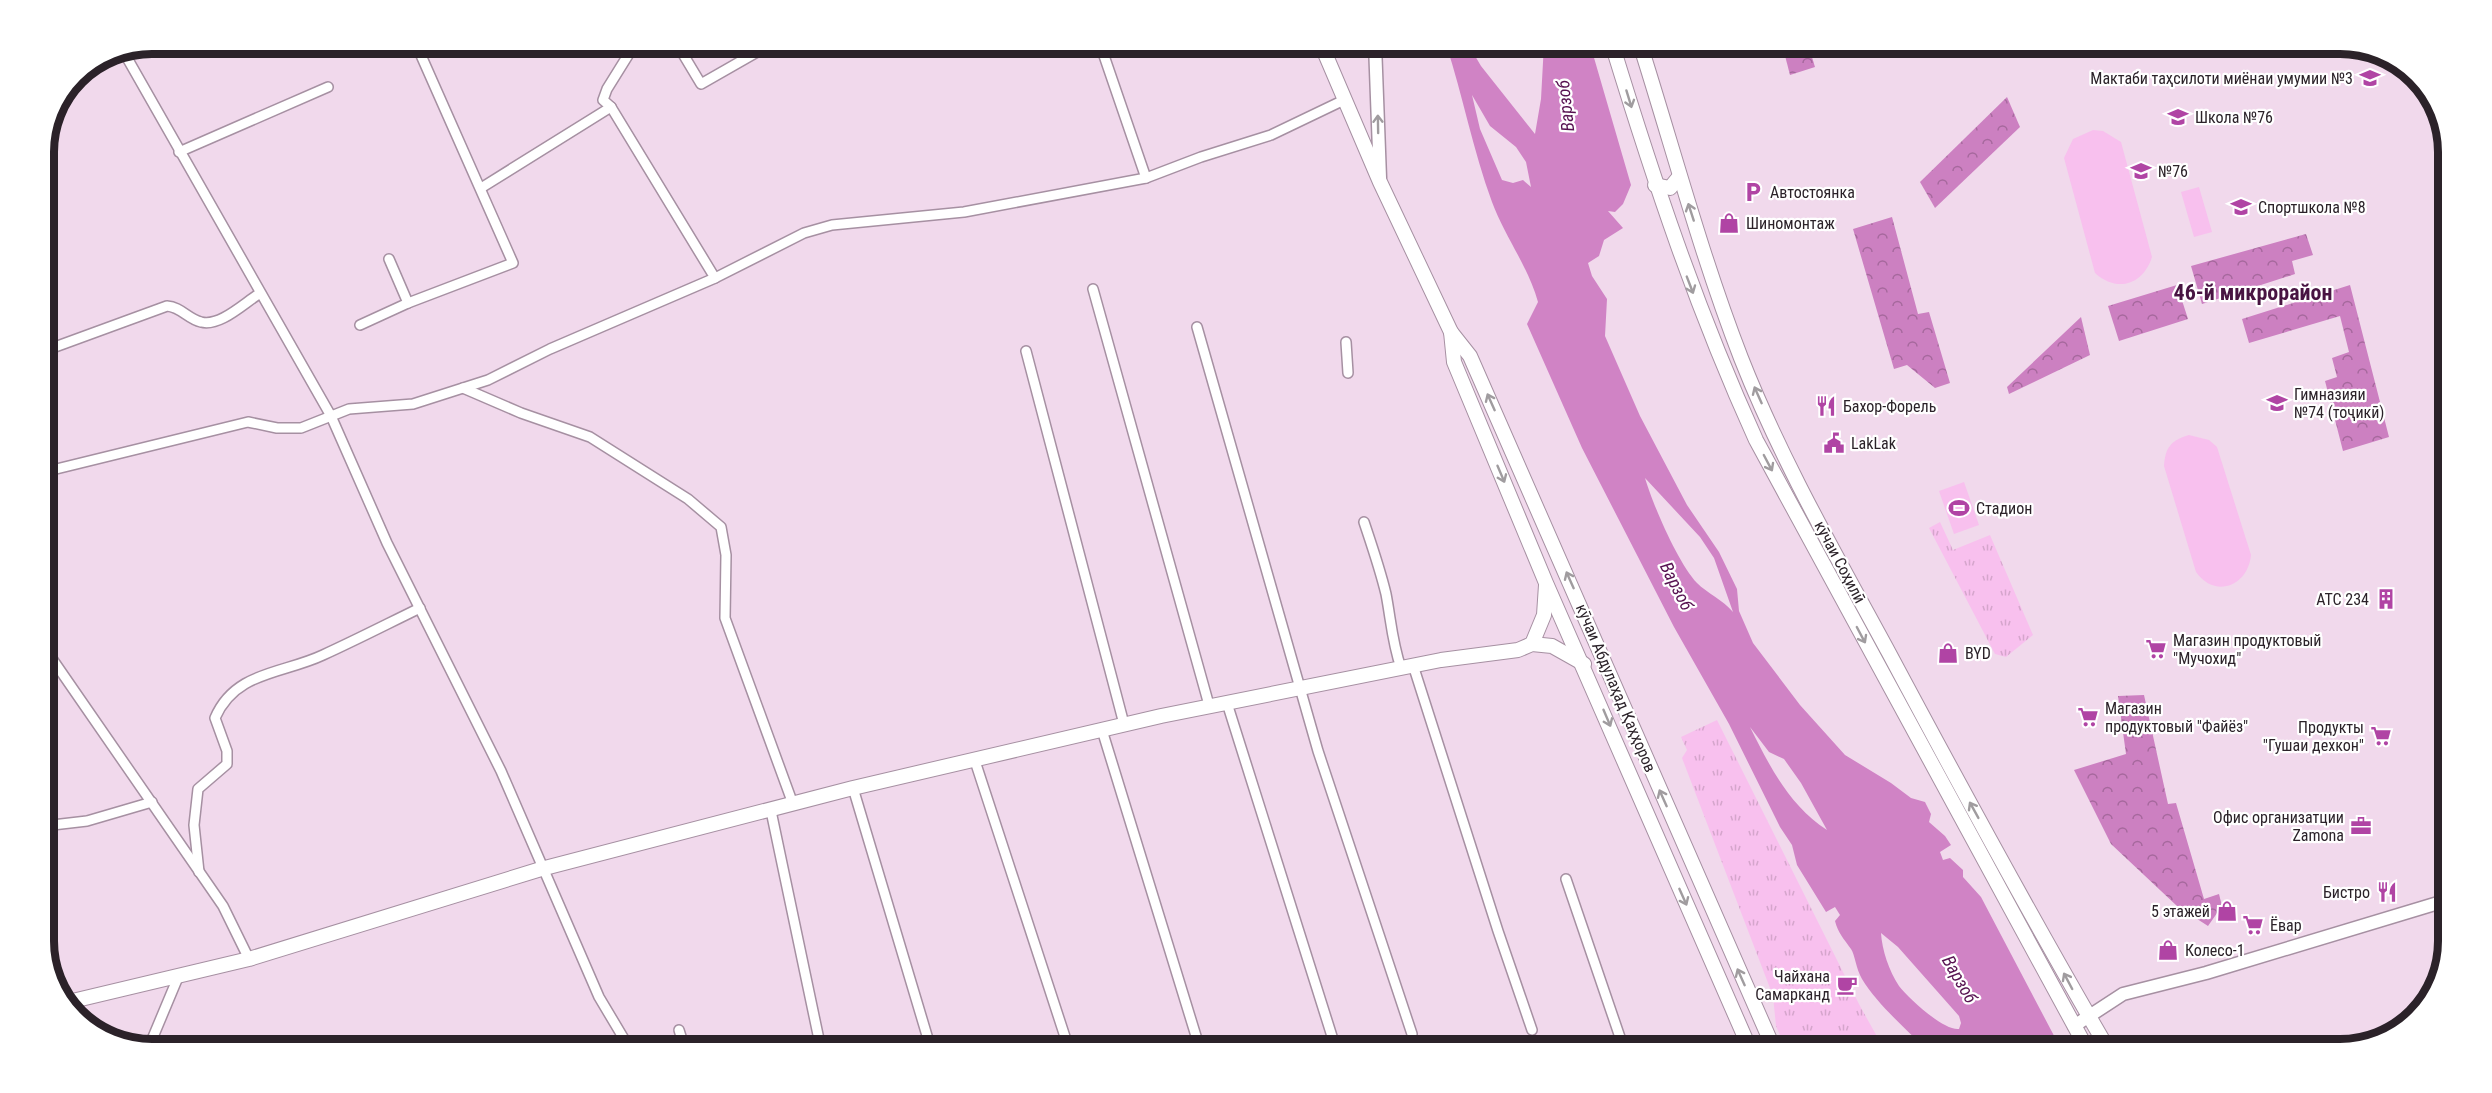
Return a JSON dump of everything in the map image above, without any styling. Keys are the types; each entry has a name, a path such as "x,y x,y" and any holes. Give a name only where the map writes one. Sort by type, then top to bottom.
{"main road":[{"name":"кӯчаи Абдулаҳад Қаҳҳоров","path":"1325,54 1380,182 1450,332 1470,356 1769,1039"},
{"path":"1615,54 1655,185 1717,353 1756,440 2080,1039"},
{"name":"кӯчаи Соҳилӣ","path":"1643,54 1679,177 1741,359 1786,457 1939,746 2102,1039"},
{"path":"1655,185 1663,189 1670,188 1679,177"},
{"name":"кӯчаи Абдулаҳад Қаҳҳоров","path":"1450,332 1454,362 1546,583 1584,664 1745,1039"},
{"path":"1532,644 1544,615 1546,583"},
{"path":"75,1000 249,959 541,868 854,788 1209,705 1407,666 1518,650 1532,644 1552,646 1584,664"}],"street":[{"path":"360,325 408,303 513,263 421,54"},
{"path":"629,54 607,89 603,100 611,107 715,278"},
{"path":"683,54 701,84 754,54"},
{"path":"1103,54 1146,178"},
{"name":"кӯчаи Абдулаҳад Қаҳҳоров","path":"1374,54 1380,182"},
{"path":"126,58 259,294 331,416 420,608 501,771 541,868 599,997 624,1039"},
{"path":"179,152 328,87"},
{"path":"54,470 248,422 277,428 301,428 349,409 413,404 488,380 550,349 715,278 804,233 832,225 964,212 1146,178 1201,157 1271,135 1344,100"},
{"path":"481,188 611,107"},
{"path":"389,259 408,303"},
{"path":"1093,289 1209,705"},
{"path":"54,347 167,306 176,306 201,322 214,322 259,294"},
{"path":"1197,327 1318,751 1412,1034"},
{"path":"1346,342 1348,373"},
{"path":"1026,351 1124,724"},
{"path":"463,388 521,413 590,436 688,499 721,527 726,555 725,618 793,804"},
{"path":"1364,522 1380,568 1392,641 1407,666 1532,1030"},
{"path":"200,872 194,825 198,789 227,764 227,751 215,718 222,701 246,683 285,666 320,657 420,608"},
{"path":"54,661 223,906 249,959"},
{"path":"1227,703 1333,1039"},
{"path":"1102,730 1197,1039"},
{"path":"975,761 1064,1039"},
{"path":"854,788 928,1039"},
{"path":"54,825 87,821 152,802"},
{"path":"771,811 818,1039"},
{"path":"1566,879 1620,1039"},
{"path":"2074,1026 2124,994 2206,973 2438,903"},
{"path":"151,1039 179,975"},
{"path":"679,1030 681,1039"}],"green space":[{"path":"1785,54 1811,54 1815,67 1790,75"},
{"path":"2007,97 2020,127 1935,208 1920,182"},
{"path":"2093,130 2103,131 2121,142 2152,257 2142,274 2136,280 2128,283 2112,283 2095,273 2064,158 2073,139"},
{"path":"2199,187 2212,232 2194,237 2181,192"},
{"path":"1892,217 1918,314 1929,312 1950,383 1935,388 1907,365 1894,369 1853,229"},
{"path":"2306,234 2313,255 2292,261 2295,274 2202,304 2191,266"},
{"path":"2177,285 2188,319 2119,341 2108,306"},
{"path":"2350,285 2389,437 2343,451 2325,381 2337,377 2332,358 2349,352 2340,316 2249,343 2242,319"},
{"path":"2081,317 2090,355 2009,394 2007,387"},
{"path":"2189,435 2209,440 2217,447 2251,555 2244,575 2230,585 2221,587 2212,585 2196,572 2164,466 2166,454 2173,442"},
{"name":"Стадион","path":"1964,482 1979,525 1954,534 1939,491"},
{"path":"1940,522 1953,550 1990,535 2033,635 2006,657 1995,654 1929,528"},
{"path":"2144,695 2168,804 2176,803 2204,899 2219,894 2222,906 2208,926 2177,906 2111,844 2074,770 2126,754 2118,696"},
{"path":"1717,720 1878,1039 1782,1039 1776,1026 1773,996 1682,758 1687,750 1681,737"}],"water":[{"name":"Варзоб","path":"1449,54 1474,54 1535,134 1541,99 1543,54 1593,54 1631,185 1623,204 1615,212 1608,211 1623,228 1604,240 1599,256 1588,263 1592,276 1607,299 1605,336 1640,416 1687,505 1719,552 1737,589 1739,611 1753,643 1800,705 1845,755 1911,798 1925,802 1931,814 1929,822 1945,836 1951,845 1940,852 1943,860 1950,858 1963,870 1963,877 1981,897 2056,1039 1916,1039 1868,989 1858,971 1852,952 1836,925 1835,921 1840,915 1835,907 1826,912 1797,865 1792,845 1780,827 1729,724 1674,627 1582,448 1527,324 1538,302 1492,202","holes":["1472,95 1490,126 1516,147 1526,162 1531,187 1523,180 1513,183 1502,180 1480,129","1645,478 1700,537 1714,558 1733,612 1701,587 1682,562 1660,518","1750,727 1769,752 1784,759 1801,783 1827,830 1791,797 1773,771","1881,933 1898,947 1959,1016 1961,1023 1959,1029 1945,1025 1936,1019 1899,986 1884,953"]}],"place":[{"name":"Мактаби таҳсилоти миёнаи умумии №3","path":"2370,78"},
{"name":"Школа №76","path":"2178,117"},
{"name":"№76","path":"2141,171"},
{"name":"Автостоянка","path":"1753,192"},
{"name":"Спортшкола №8","path":"2241,207"},
{"name":"Шиномонтаж","path":"1729,223"},
{"name":"Гимназияи №74 (тоҷикӣ)","path":"2277,403"},
{"name":"Бахор-Форель","path":"1826,406"},
{"name":"LakLak","path":"1834,443"},
{"name":"Стадион","path":"1959,508"},
{"name":"АТС 234","path":"2386,599"},
{"name":"Магазин продуктовый \"Мучохид\"","path":"2156,649"},
{"name":"BYD","path":"1948,653"},
{"name":"Магазин продуктовый \"Файёз\"","path":"2088,717"},
{"name":"Продукты \"Гушаи дехкон\"","path":"2381,736"},
{"name":"Офис организатции Zamona","path":"2361,826"},
{"name":"Бистро","path":"2387,892"},
{"name":"5 этажей","path":"2227,911"},
{"name":"Ёвар","path":"2253,925"},
{"name":"Колесо-1","path":"2168,950"},
{"name":"Чайхана Самарканд","path":"1847,985"}],"district":[{"name":"46-й микрорайон","path":"2253,292"}]}
